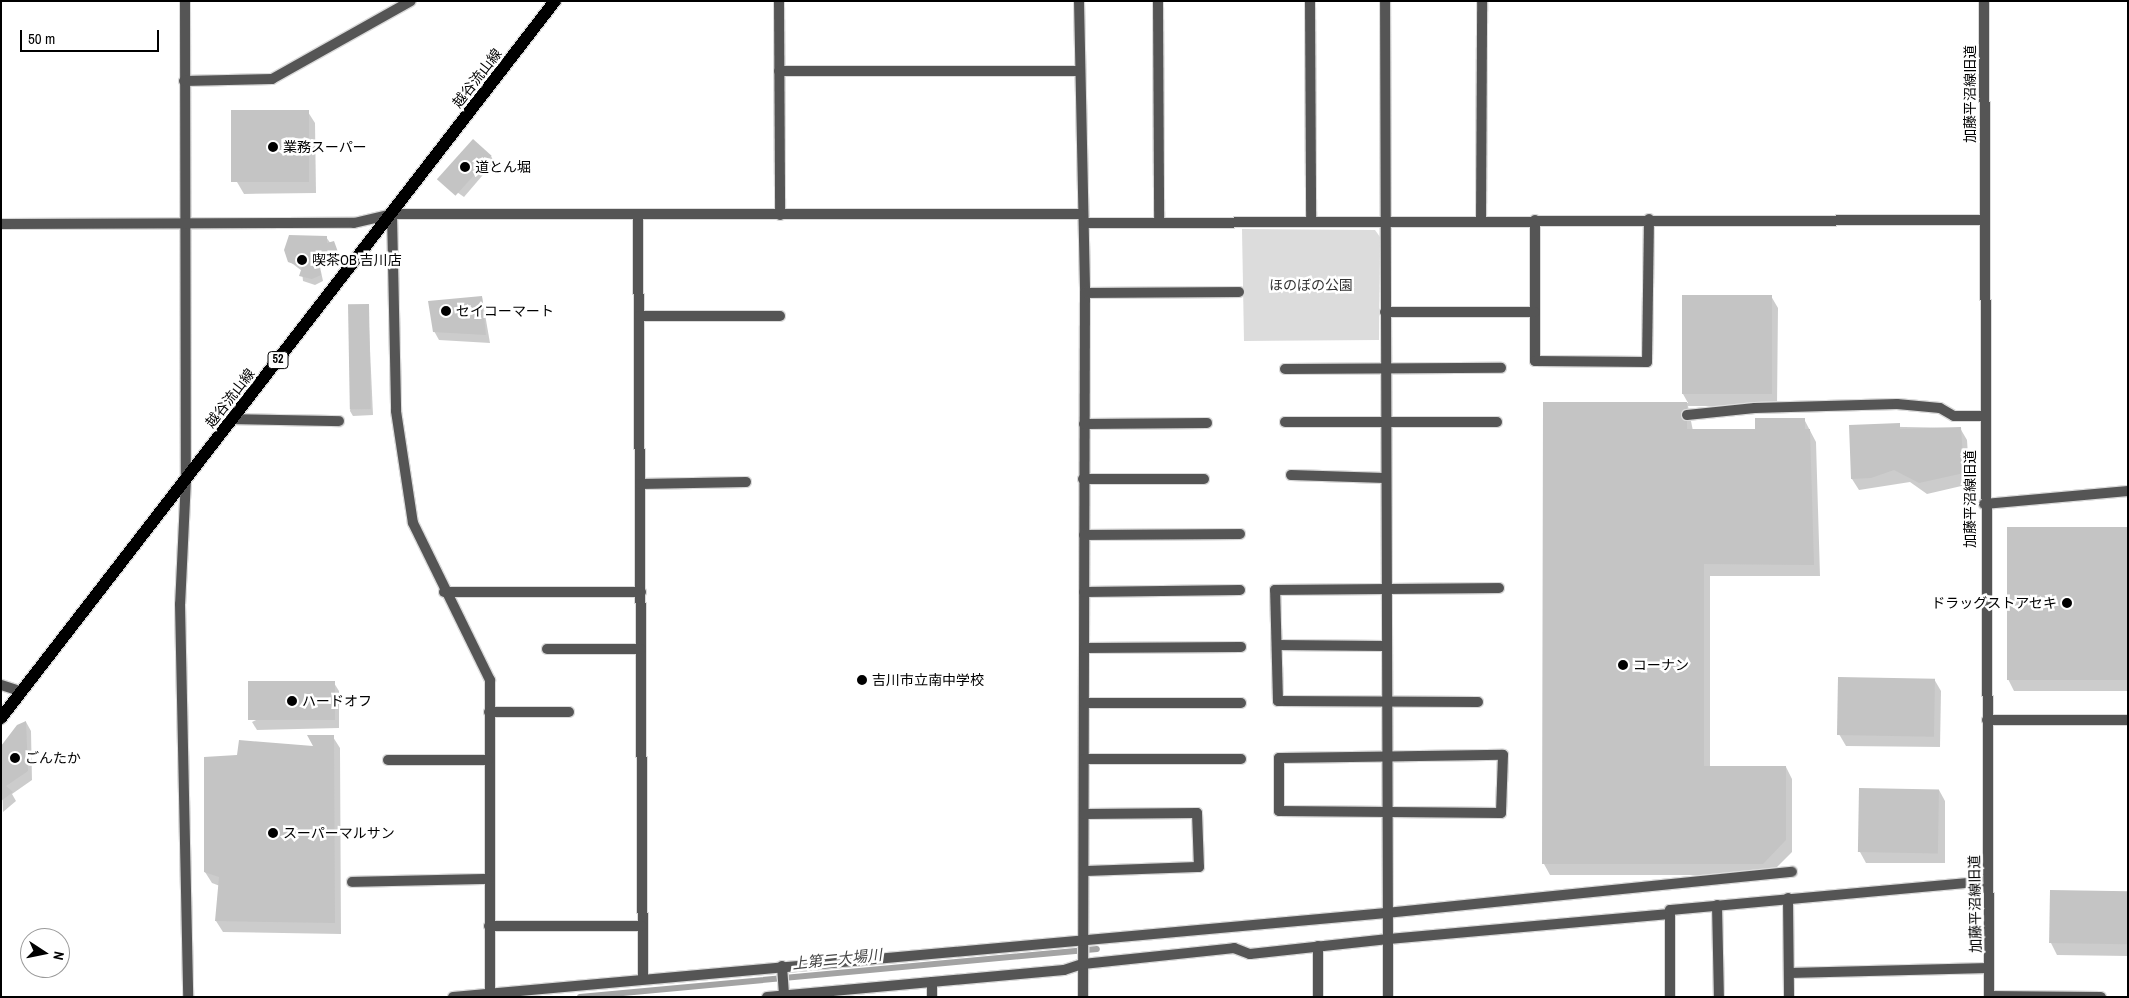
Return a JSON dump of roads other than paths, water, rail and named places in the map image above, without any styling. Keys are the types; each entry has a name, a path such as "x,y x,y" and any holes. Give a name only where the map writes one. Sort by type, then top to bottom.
{"main road":[{"name":"越谷流山線","path":"1,718 555,1"}],"street":[{"path":"185,1 186,479 180,604 188,997"},
{"path":"184,80 272,79 411,1"},
{"path":"778,1 780,215"},
{"path":"1079,1 1085,293 1083,997"},
{"path":"1158,1 1159,222"},
{"path":"1310,1 1311,222"},
{"path":"1385,1 1385,646 1388,997"},
{"path":"1481,221 1482,1"},
{"name":"加藤平沼線旧道","path":"1984,1 1983,416 1989,996"},
{"path":"779,71 1080,71"},
{"path":"392,214 398,441 413,523 444,592 490,680 488,760 490,995"},
{"path":"1,224 354,223 392,214 1082,218 1159,222 1649,219 1983,220"},
{"path":"638,214 643,978"},
{"path":"1535,220 1535,361 1647,362 1649,219"},
{"path":"1085,293 1239,292"},
{"path":"1385,312 1535,312"},
{"path":"639,316 780,316"},
{"path":"1285,369 1501,368"},
{"path":"1687,415 1755,408 1897,404 1940,408 1954,416 1983,416"},
{"path":"233,419 339,421"},
{"path":"1285,422 1497,422"},
{"path":"1084,424 1207,423"},
{"path":"1291,476 1385,478"},
{"path":"1083,479 1204,479"},
{"path":"640,484 746,482"},
{"path":"1984,504 2128,491"},
{"path":"1084,535 1240,534"},
{"path":"1478,702 1278,702 1276,590 1386,592 1499,588"},
{"path":"1084,592 1240,590"},
{"path":"444,592 641,592"},
{"path":"1277,645 1385,646"},
{"path":"1085,648 1241,647"},
{"path":"547,649 641,649"},
{"path":"1,685 22,692"},
{"path":"1084,703 1241,703"},
{"path":"489,712 569,712"},
{"path":"1987,720 2128,720"},
{"path":"1503,755 1501,813 1279,812 1279,758 1386,756 1503,755"},
{"path":"1084,759 1241,759"},
{"path":"388,760 488,760"},
{"path":"1084,814 1197,813 1199,867 1084,871"},
{"path":"453,997 490,995 643,978 1084,939 1386,916 1792,872"},
{"path":"352,882 489,879"},
{"path":"1670,997 1670,910 1988,881"},
{"path":"1788,898 1789,997"},
{"path":"1718,906 1719,997"},
{"path":"767,997 1064,970 1083,960 1234,948 1250,954 1388,935 1670,914"},
{"path":"489,926 642,926"},
{"path":"1318,946 1318,997"},
{"path":"782,966 784,996"},
{"path":"1789,973 1989,968"},
{"path":"932,982 932,997"},
{"path":"1989,996 2100,997"}],"waterway":[{"name":"上第二大場川","path":"580,997 1097,949"}],"place":[{"name":"業務スーパー","path":"273,147"},
{"name":"道とん堀","path":"465,167"},
{"name":"喫茶OB 吉川店","path":"302,260"},
{"name":"セイコーマート","path":"446,311"},
{"name":"ドラッグストアセキ","path":"2067,603"},
{"name":"コーナン","path":"1623,665"},
{"name":"吉川市立南中学校","path":"862,680"},
{"name":"ハードオフ","path":"292,701"},
{"name":"ごんたか","path":"15,758"},
{"name":"スーパーマルサン","path":"273,833"}],"park label":[{"name":"ほのぼの公園","path":"1311,285"}]}
